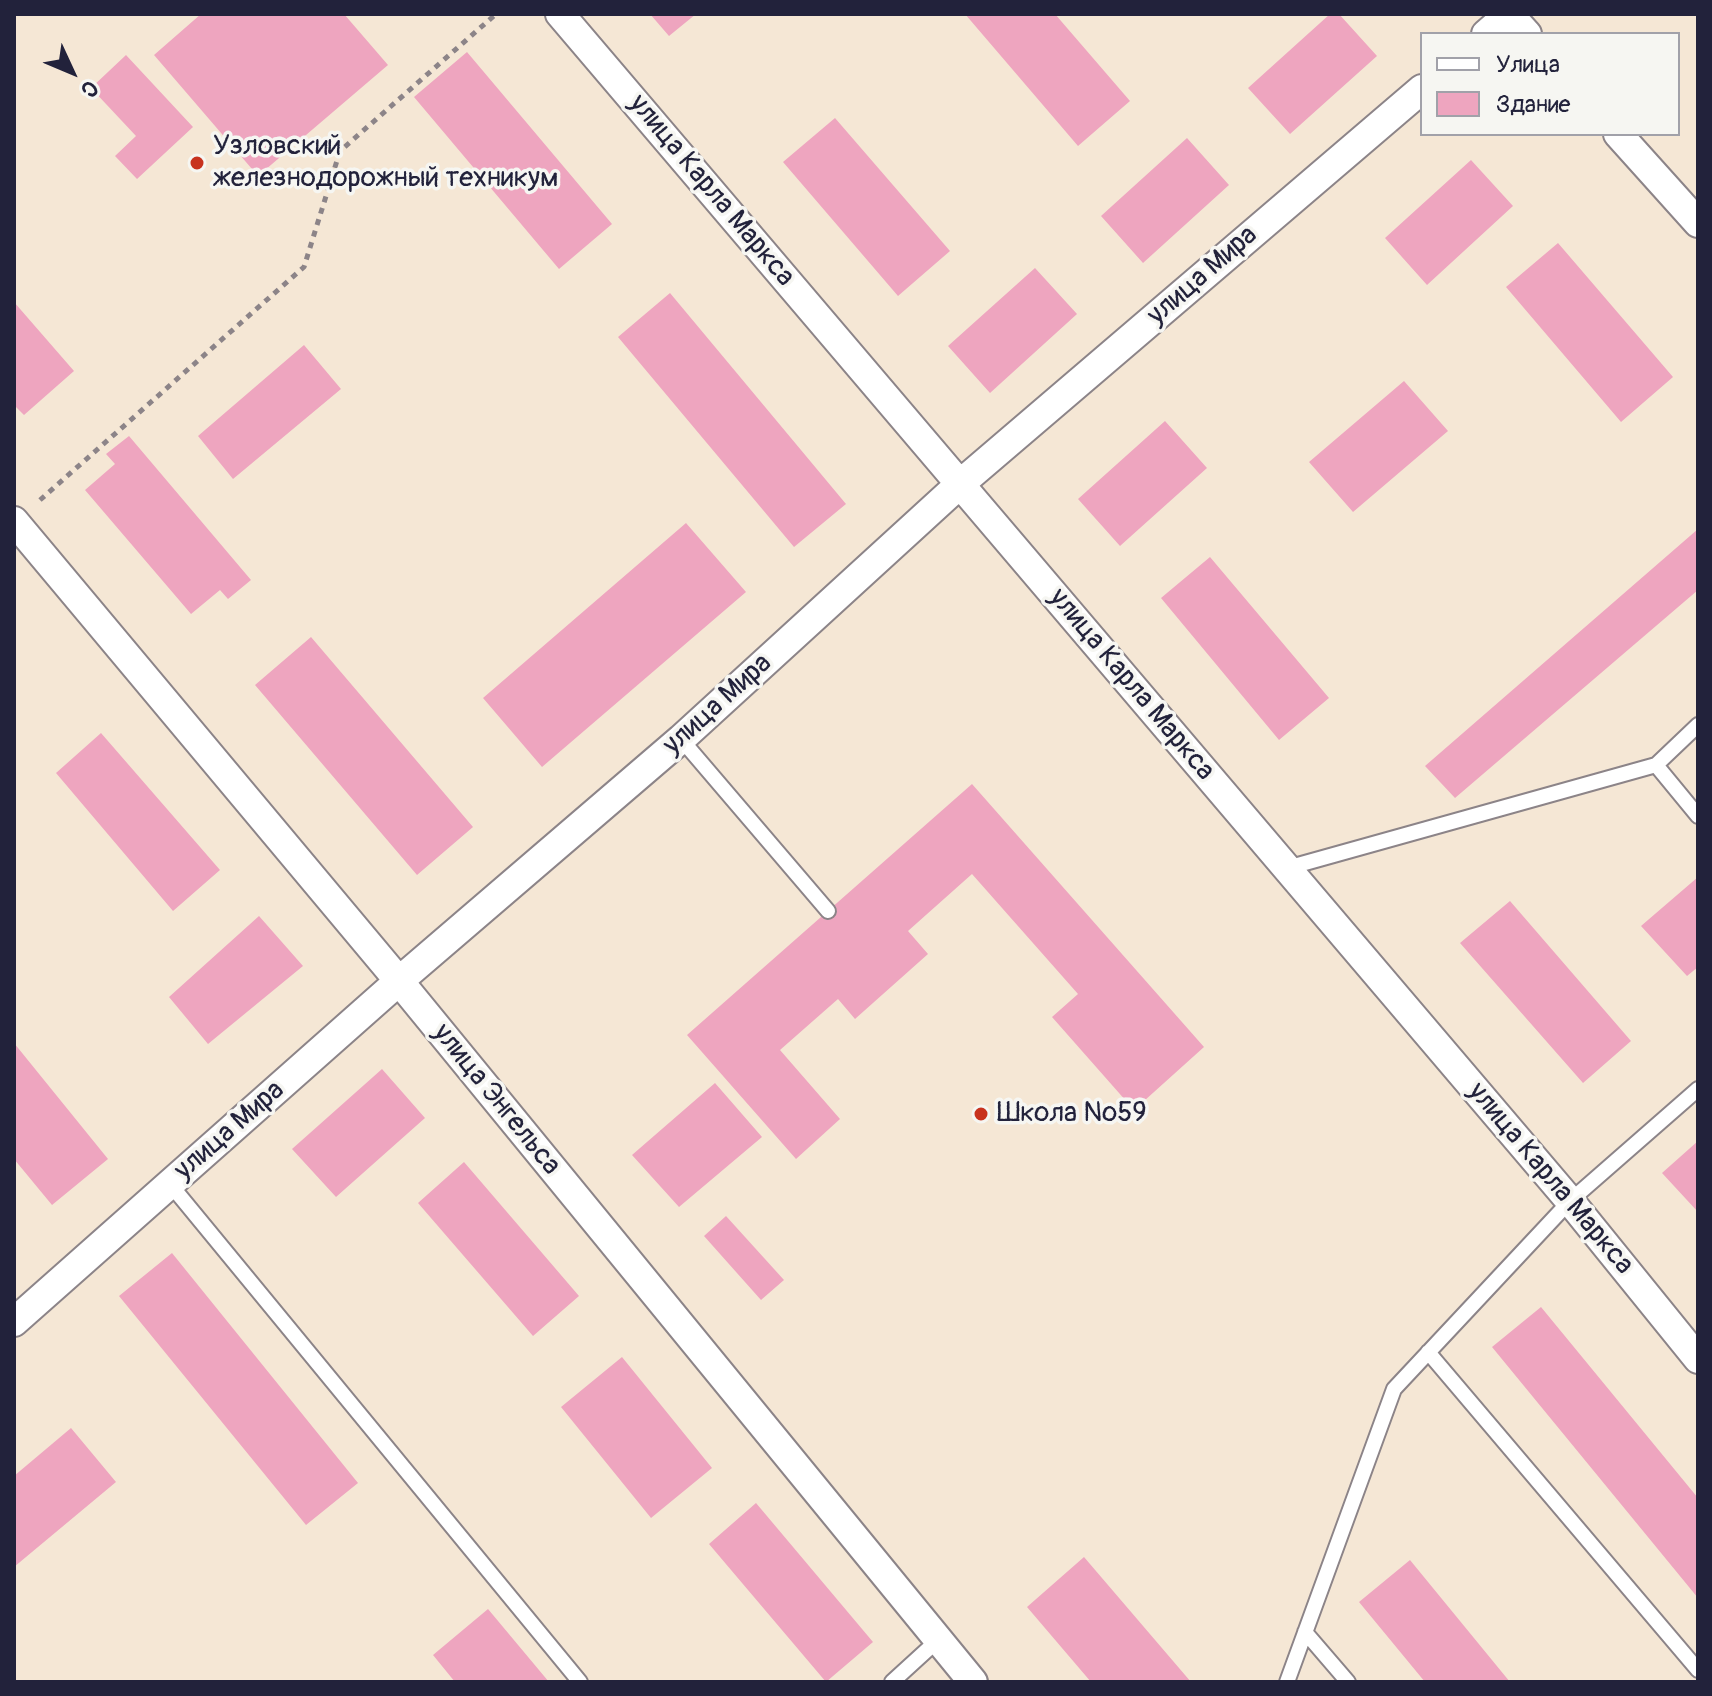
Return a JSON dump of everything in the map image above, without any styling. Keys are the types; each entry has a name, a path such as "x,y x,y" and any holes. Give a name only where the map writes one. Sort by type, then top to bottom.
{"street":[{"name":"улица Карла Маркса","path":"560,14 1570,1201 1698,1359"},
{"path":"1488,32 1509,14 1525,32"},
{"name":"улица Мира","path":"14,1322 399,981 681,739 960,484 1420,91"},
{"path":"1620,136 1698,223"},
{"name":"улица Энгельса","path":"14,522 399,981 973,1682"}],"lane":[{"path":"1287,868 1656,765 1698,725"},
{"path":"681,739 828,911"},
{"path":"1656,765 1698,816"},
{"path":"1287,1682 1394,1389 1570,1201 1698,1089"},
{"path":"170,1184 580,1682"},
{"path":"1428,1352 1698,1670"},
{"path":"1305,1632 1348,1682"},
{"path":"892,1682 938,1640"}],"path":[{"path":"14,522 304,267 340,151 496,14"}],"building":[{"path":"201,14 344,14 388,65 258,176 154,55"},
{"path":"650,14 696,14 669,36"},
{"path":"965,14 1055,14 1130,101 1078,146"},
{"path":"1330,14 1339,14 1377,56 1290,134 1248,88"},
{"path":"467,52 612,224 559,269 414,97"},
{"path":"126,55 193,127 137,179 115,156 136,136 91,88"},
{"path":"835,118 950,251 898,296 783,162"},
{"path":"1187,138 1229,185 1143,263 1101,216"},
{"path":"1471,160 1513,206 1427,285 1385,238"},
{"path":"1558,243 1673,377 1621,422 1506,287"},
{"path":"1035,268 1077,314 990,393 948,346"},
{"path":"670,293 846,504 794,547 618,337"},
{"path":"14,302 74,371 24,415 14,405"},
{"path":"304,345 341,389 233,479 198,436"},
{"path":"1404,381 1448,431 1353,512 1309,462"},
{"path":"1165,421 1207,468 1120,546 1078,499"},
{"path":"129,436 251,580 228,599 220,590 191,614 85,490 115,464 106,454"},
{"path":"686,523 746,592 542,767 483,698"},
{"path":"1698,529 1698,590 1455,798 1425,766"},
{"path":"1210,557 1329,698 1279,740 1161,598"},
{"path":"311,637 473,827 417,875 255,685"},
{"path":"101,733 220,870 173,911 56,773"},
{"path":"972,784 1204,1047 1134,1110 1052,1017 1078,994 972,874 908,931 928,954 855,1019 838,999 780,1050 840,1119 796,1159 687,1035"},
{"path":"1698,877 1698,967 1687,976 1641,926"},
{"path":"1510,901 1631,1041 1583,1083 1460,943"},
{"path":"259,916 303,966 208,1044 169,997"},
{"path":"14,1043 108,1159 52,1205 14,1159"},
{"path":"382,1069 425,1118 336,1197 292,1149"},
{"path":"715,1083 762,1137 679,1207 632,1155"},
{"path":"1698,1141 1698,1212 1662,1173"},
{"path":"464,1162 579,1296 533,1336 418,1203"},
{"path":"726,1216 784,1280 761,1300 704,1236"},
{"path":"172,1253 358,1483 306,1525 119,1296"},
{"path":"1541,1307 1698,1498 1698,1598 1492,1347"},
{"path":"622,1357 712,1468 651,1518 561,1407"},
{"path":"71,1428 116,1482 14,1567 14,1476"},
{"path":"756,1503 873,1642 826,1682 709,1544"},
{"path":"1084,1557 1191,1682 1091,1682 1027,1607"},
{"path":"1410,1560 1510,1682 1425,1682 1359,1602"},
{"path":"488,1609 549,1682 455,1682 433,1655"}],"place":[{"name":"Узловский железнодорожный техникум","path":"197,163"},
{"name":"Школа №59","path":"981,1114"}]}
